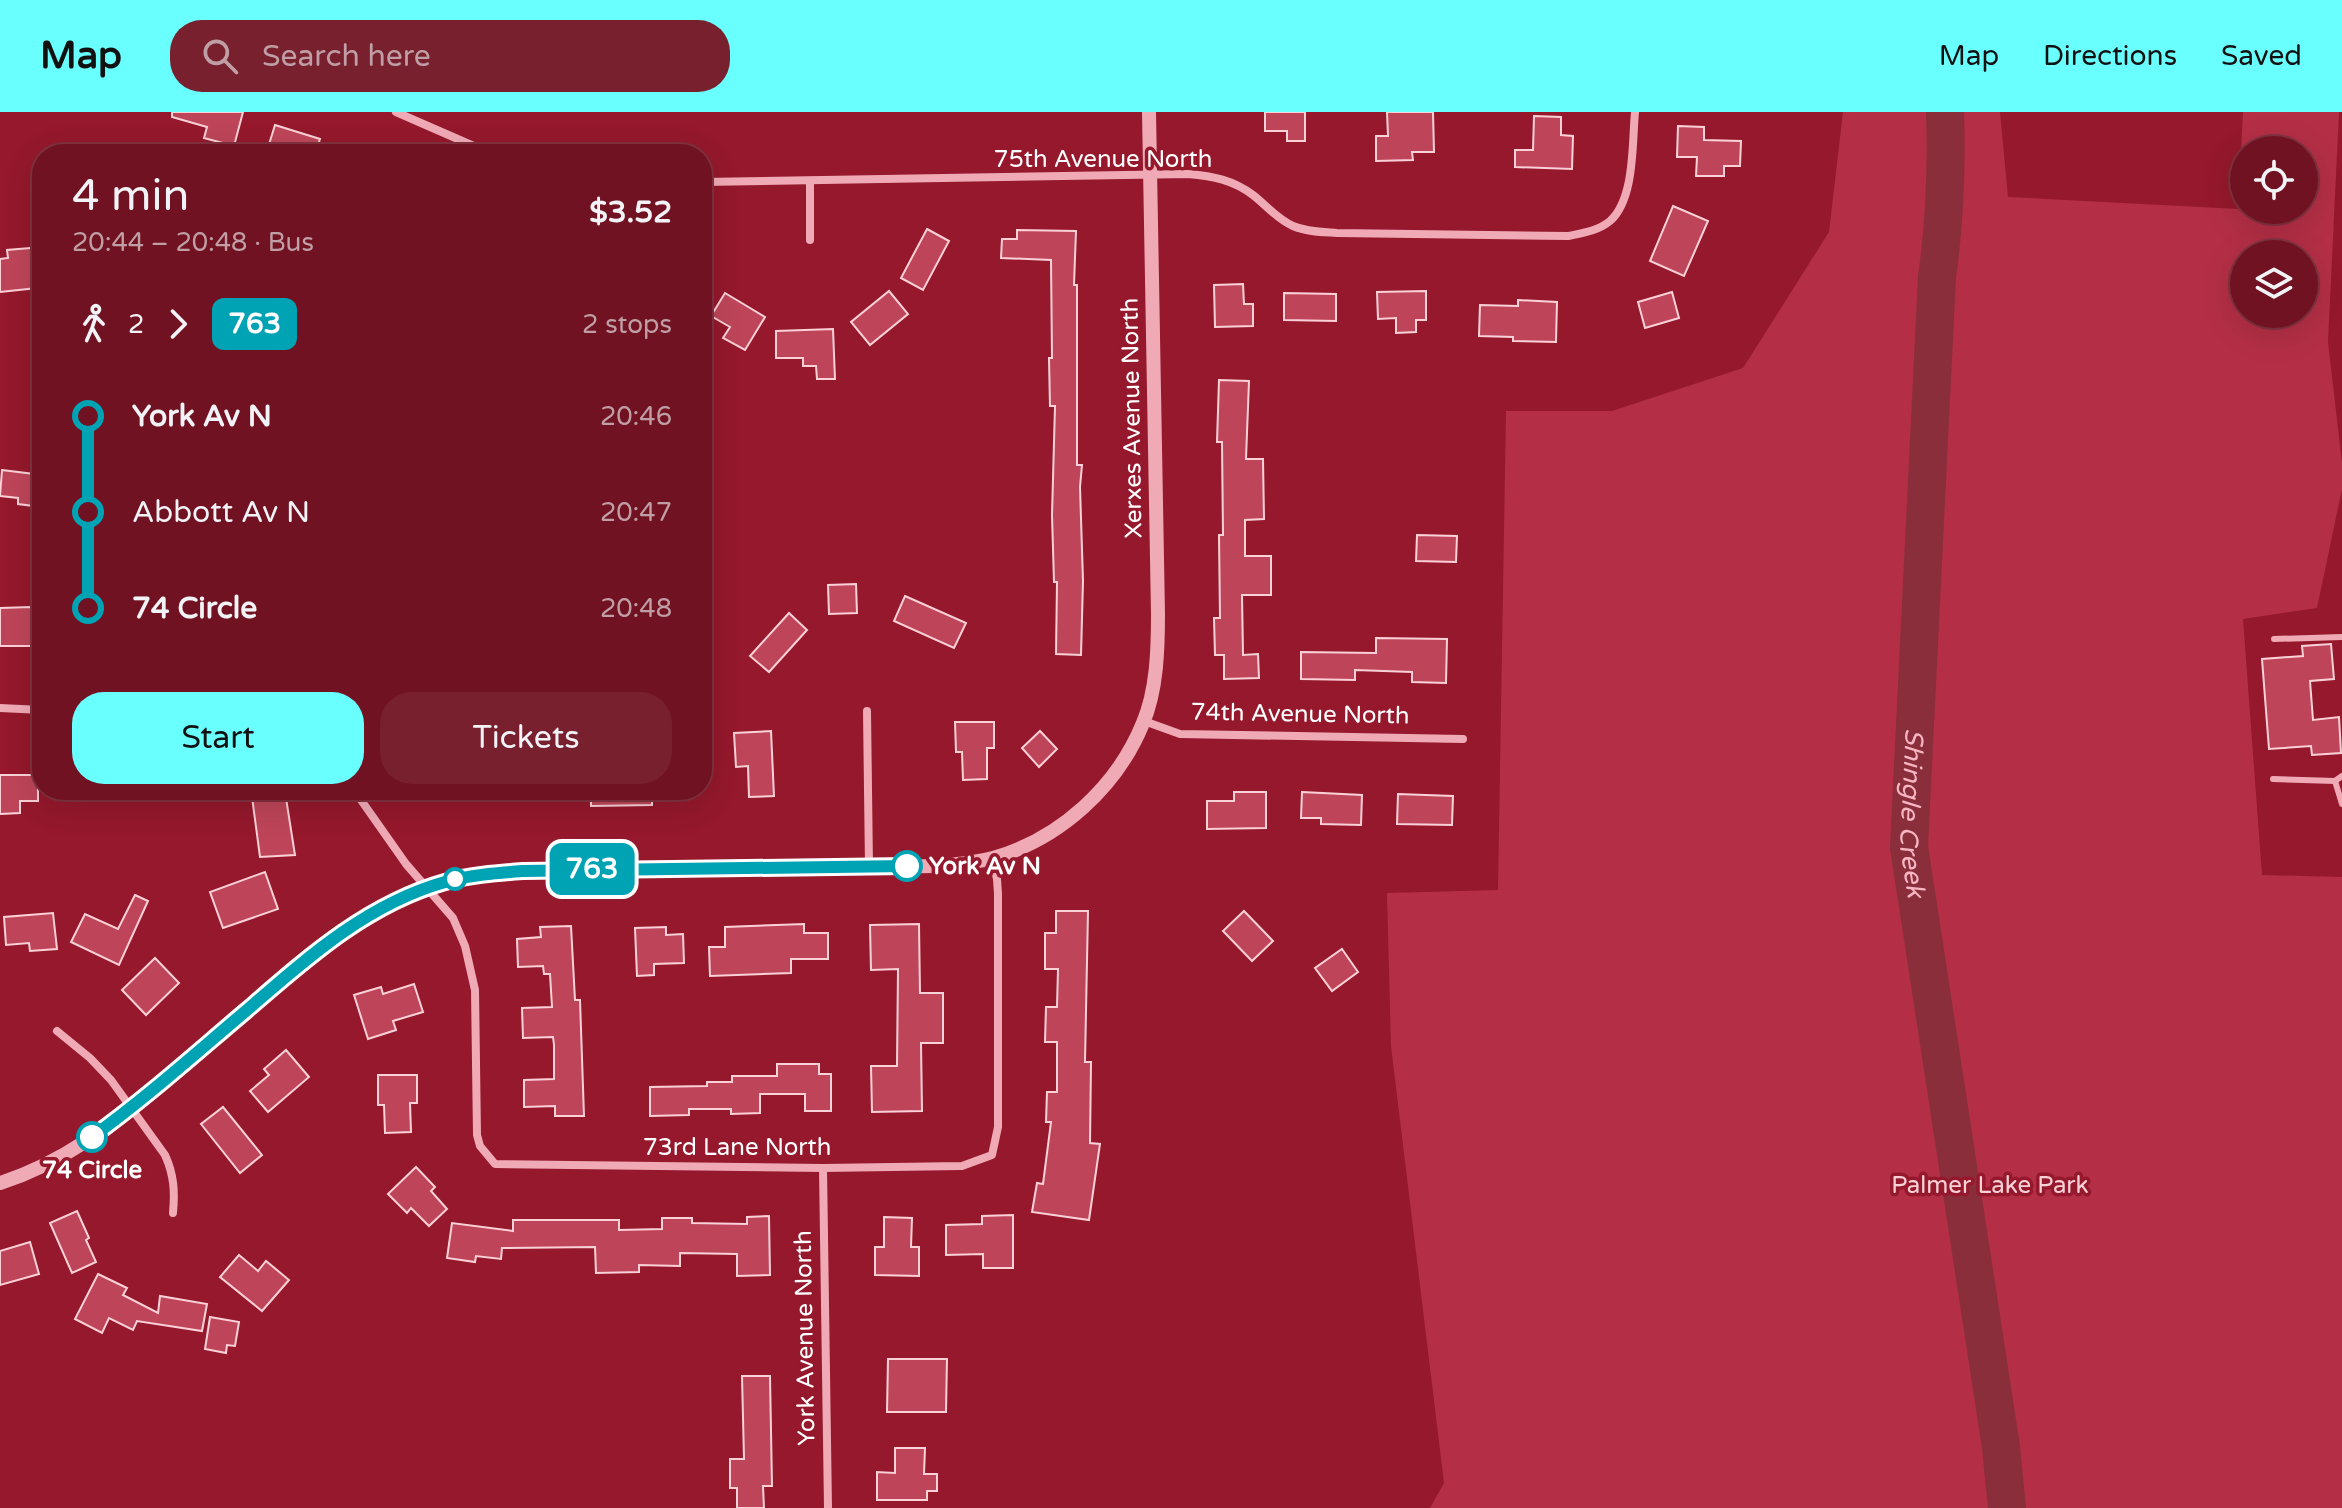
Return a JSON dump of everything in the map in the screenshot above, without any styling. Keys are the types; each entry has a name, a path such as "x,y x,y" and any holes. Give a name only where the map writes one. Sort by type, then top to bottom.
{"street":[{"path":"396,112 468,144"},
{"name":"Xerxes Avenue North","path":"1144,721 1155,673 1158,627 1149,112"},
{"name":"75th Avenue North","path":"712,182 1188,174 1218,177 1237,185 1276,216 1295,227 1311,231 1568,236 1591,232 1610,221 1623,202 1629,181 1635,112"},
{"path":"457,144 459,140"},
{"path":"810,181 810,240"},
{"path":"0,708 32,710"},
{"path":"867,711 869,867"},
{"path":"0,1183 63,1157 132,1109 312,954 377,910 428,888 466,877 523,871 938,866 992,858 1035,841 1078,812 1120,765 1144,721"},
{"name":"74th Avenue North","path":"1144,721 1180,734 1463,739"},
{"path":"361,800 406,864 428,888"},
{"name":"73rd Lane North","path":"428,888 453,918 471,967 475,990 477,1135 480,1146 495,1164 823,1168 962,1166 992,1155 998,1127 998,894 992,858"},
{"path":"57,1031 111,1080 165,1155 175,1188 173,1213"},
{"name":"York Avenue North","path":"823,1168 828,1508"}],"lane":[{"path":"2274,639 2342,637"},
{"path":"2273,779 2335,781 2342,776"},
{"path":"2335,781 2342,804"}],"green space":[{"name":"Palmer Lake Park","path":"1843,112 2000,112 2008,197 2230,209 2230,224 2318,224 2318,136 2242,136 2243,112 2339,112 2328,342 2342,463 2342,489 2317,608 2243,619 2262,875 2342,877 2342,1508 1430,1508 1444,1483 1391,1046 1387,893 1498,890 1506,411 1612,411 1743,368 1829,232"}],"building":[{"path":"172,112 243,112 235,144 204,138 207,127 172,117"},
{"path":"1265,112 1305,112 1305,141 1287,141 1287,131 1265,131"},
{"path":"1387,112 1433,112 1434,152 1412,152 1413,160 1376,161 1376,136 1388,136"},
{"path":"1534,116 1561,117 1561,135 1573,136 1572,169 1515,167 1515,150 1533,150"},
{"path":"275,125 320,139 318,144 269,144"},
{"path":"1678,126 1704,127 1704,140 1741,141 1740,166 1724,166 1724,176 1696,176 1697,157 1677,157"},
{"path":"1673,206 1708,221 1684,276 1650,261"},
{"path":"927,229 949,241 923,290 901,278"},
{"path":"1017,230 1076,231 1077,465 1082,465 1081,655 1056,654 1057,582 1054,582 1052,515 1055,406 1050,406 1049,358 1052,358 1051,260 1001,258 1002,239 1017,239"},
{"path":"32,248 32,289 0,292 0,259 8,258 7,250"},
{"path":"1243,284 1244,304 1253,304 1253,326 1215,327 1214,285"},
{"path":"889,291 908,314 870,345 851,322"},
{"path":"1426,291 1426,320 1416,320 1416,332 1396,333 1396,318 1378,319 1377,292"},
{"path":"1672,292 1679,318 1645,328 1638,302"},
{"path":"725,293 765,317 745,350 723,338 730,327 712,314"},
{"path":"1284,293 1336,294 1336,321 1284,320"},
{"path":"1518,300 1557,302 1556,342 1479,336 1480,305 1518,306"},
{"path":"833,329 835,379 817,379 816,366 803,366 803,358 776,358 776,331"},
{"path":"1219,380 1249,381 1246,459 1263,459 1264,519 1245,520 1245,556 1271,556 1271,595 1242,595 1243,655 1258,654 1259,678 1224,679 1224,655 1215,655 1214,618 1220,618 1219,535 1223,535 1222,442 1217,442"},
{"path":"2,470 32,474 32,506 18,504 18,498 0,496"},
{"path":"1417,535 1457,536 1456,562 1416,561"},
{"path":"856,584 857,613 829,614 828,585"},
{"path":"905,596 966,623 954,648 894,621"},
{"path":"31,607 31,646 0,646 0,608"},
{"path":"789,613 807,630 769,672 750,656"},
{"path":"1376,638 1447,639 1446,683 1412,682 1412,672 1355,670 1355,680 1301,679 1301,652 1376,653"},
{"path":"2331,644 2334,679 2310,681 2313,720 2339,717 2341,753 2312,755 2311,746 2269,749 2262,659 2303,656 2302,646"},
{"path":"955,722 994,722 994,748 987,748 987,779 963,780 962,752 956,752"},
{"path":"771,731 774,796 749,797 748,766 736,767 734,733"},
{"path":"1040,731 1057,749 1039,767 1022,748"},
{"path":"0,775 32,775 32,800 38,801 20,801 20,813 0,814"},
{"path":"1234,792 1266,792 1266,828 1207,829 1207,801 1234,801"},
{"path":"1302,792 1362,795 1361,825 1321,824 1321,818 1301,818"},
{"path":"1398,794 1453,796 1452,825 1397,824"},
{"path":"252,800 286,800 295,855 260,857"},
{"path":"591,800 652,800 652,805 591,806"},
{"path":"265,872 278,909 223,928 210,892"},
{"path":"135,895 148,901 119,965 71,942 85,914 118,929"},
{"path":"1056,911 1088,911 1085,1062 1091,1062 1090,1143 1100,1144 1089,1220 1032,1212 1037,1183 1043,1184 1051,1122 1046,1122 1047,1092 1057,1092 1057,1042 1045,1042 1046,1007 1057,1007 1058,969 1045,969 1045,933 1056,933"},
{"path":"1244,911 1273,941 1252,961 1223,931"},
{"path":"53,913 57,949 30,951 29,943 6,945 4,917"},
{"path":"804,924 804,933 828,933 828,959 791,959 791,973 710,976 709,947 725,947 725,927"},
{"path":"919,924 920,993 943,993 943,1043 921,1043 922,1111 872,1112 871,1066 897,1066 898,969 871,970 870,925"},
{"path":"571,926 575,1000 580,1000 584,1116 555,1116 555,1106 524,1107 524,1080 554,1079 554,1045 553,1037 523,1038 522,1008 552,1007 550,974 544,974 543,966 518,967 517,939 541,937 540,927"},
{"path":"666,927 666,935 683,934 684,963 654,964 654,975 637,976 635,928"},
{"path":"1342,949 1358,972 1332,991 1315,968"},
{"path":"155,958 179,983 146,1015 122,990"},
{"path":"414,984 423,1012 393,1021 396,1030 368,1039 354,995 381,987 383,994"},
{"path":"286,1050 309,1077 268,1112 250,1091 269,1075 264,1069"},
{"path":"777,1064 819,1064 819,1074 831,1074 831,1111 805,1111 805,1094 760,1094 760,1113 731,1114 731,1109 689,1109 689,1115 650,1116 650,1087 707,1086 707,1082 732,1082 732,1076 777,1076"},
{"path":"378,1075 417,1075 417,1103 410,1103 411,1132 385,1133 384,1105 378,1105"},
{"path":"223,1107 262,1155 240,1173 201,1124"},
{"path":"416,1167 435,1187 431,1191 447,1209 429,1226 411,1208 407,1213 388,1194"},
{"path":"77,1211 96,1262 72,1273 50,1223"},
{"path":"1013,1215 1013,1268 983,1268 983,1254 946,1255 946,1225 982,1224 982,1216"},
{"path":"769,1216 770,1275 737,1276 737,1254 680,1253 680,1266 639,1265 639,1272 596,1273 595,1247 502,1248 501,1259 476,1256 475,1262 447,1258 452,1223 513,1231 513,1220 619,1220 619,1230 662,1229 662,1218 692,1218 692,1223 747,1224 747,1217"},
{"path":"884,1217 912,1218 911,1247 919,1247 919,1276 875,1275 875,1247 884,1247"},
{"path":"30,1242 39,1274 0,1285 0,1251"},
{"path":"239,1255 258,1271 266,1261 289,1280 262,1311 220,1277"},
{"path":"98,1274 127,1288 123,1295 158,1313 160,1296 207,1304 202,1331 137,1321 133,1330 109,1318 102,1333 75,1319"},
{"path":"210,1317 239,1322 235,1346 227,1345 226,1353 205,1349"},
{"path":"888,1359 947,1359 946,1412 887,1412"},
{"path":"742,1376 770,1376 772,1486 763,1486 764,1508 737,1508 737,1488 730,1488 730,1459 744,1459"},
{"path":"895,1448 925,1448 924,1474 937,1474 937,1491 927,1491 927,1500 877,1500 877,1472 895,1473"}],"waterway":[{"name":"Shingle Creek","path":"1945,112 1945,195 1937,277 1909,847 2001,1447 2007,1508"}],"bus line":[{"name":"763","path":"92,1137 132,1109 312,954 377,910 442,883 466,877 523,871 907,866"}],"place":[{"name":"York Av N","path":"907,866"},
{"name":"74 Circle","path":"92,1137"}]}
